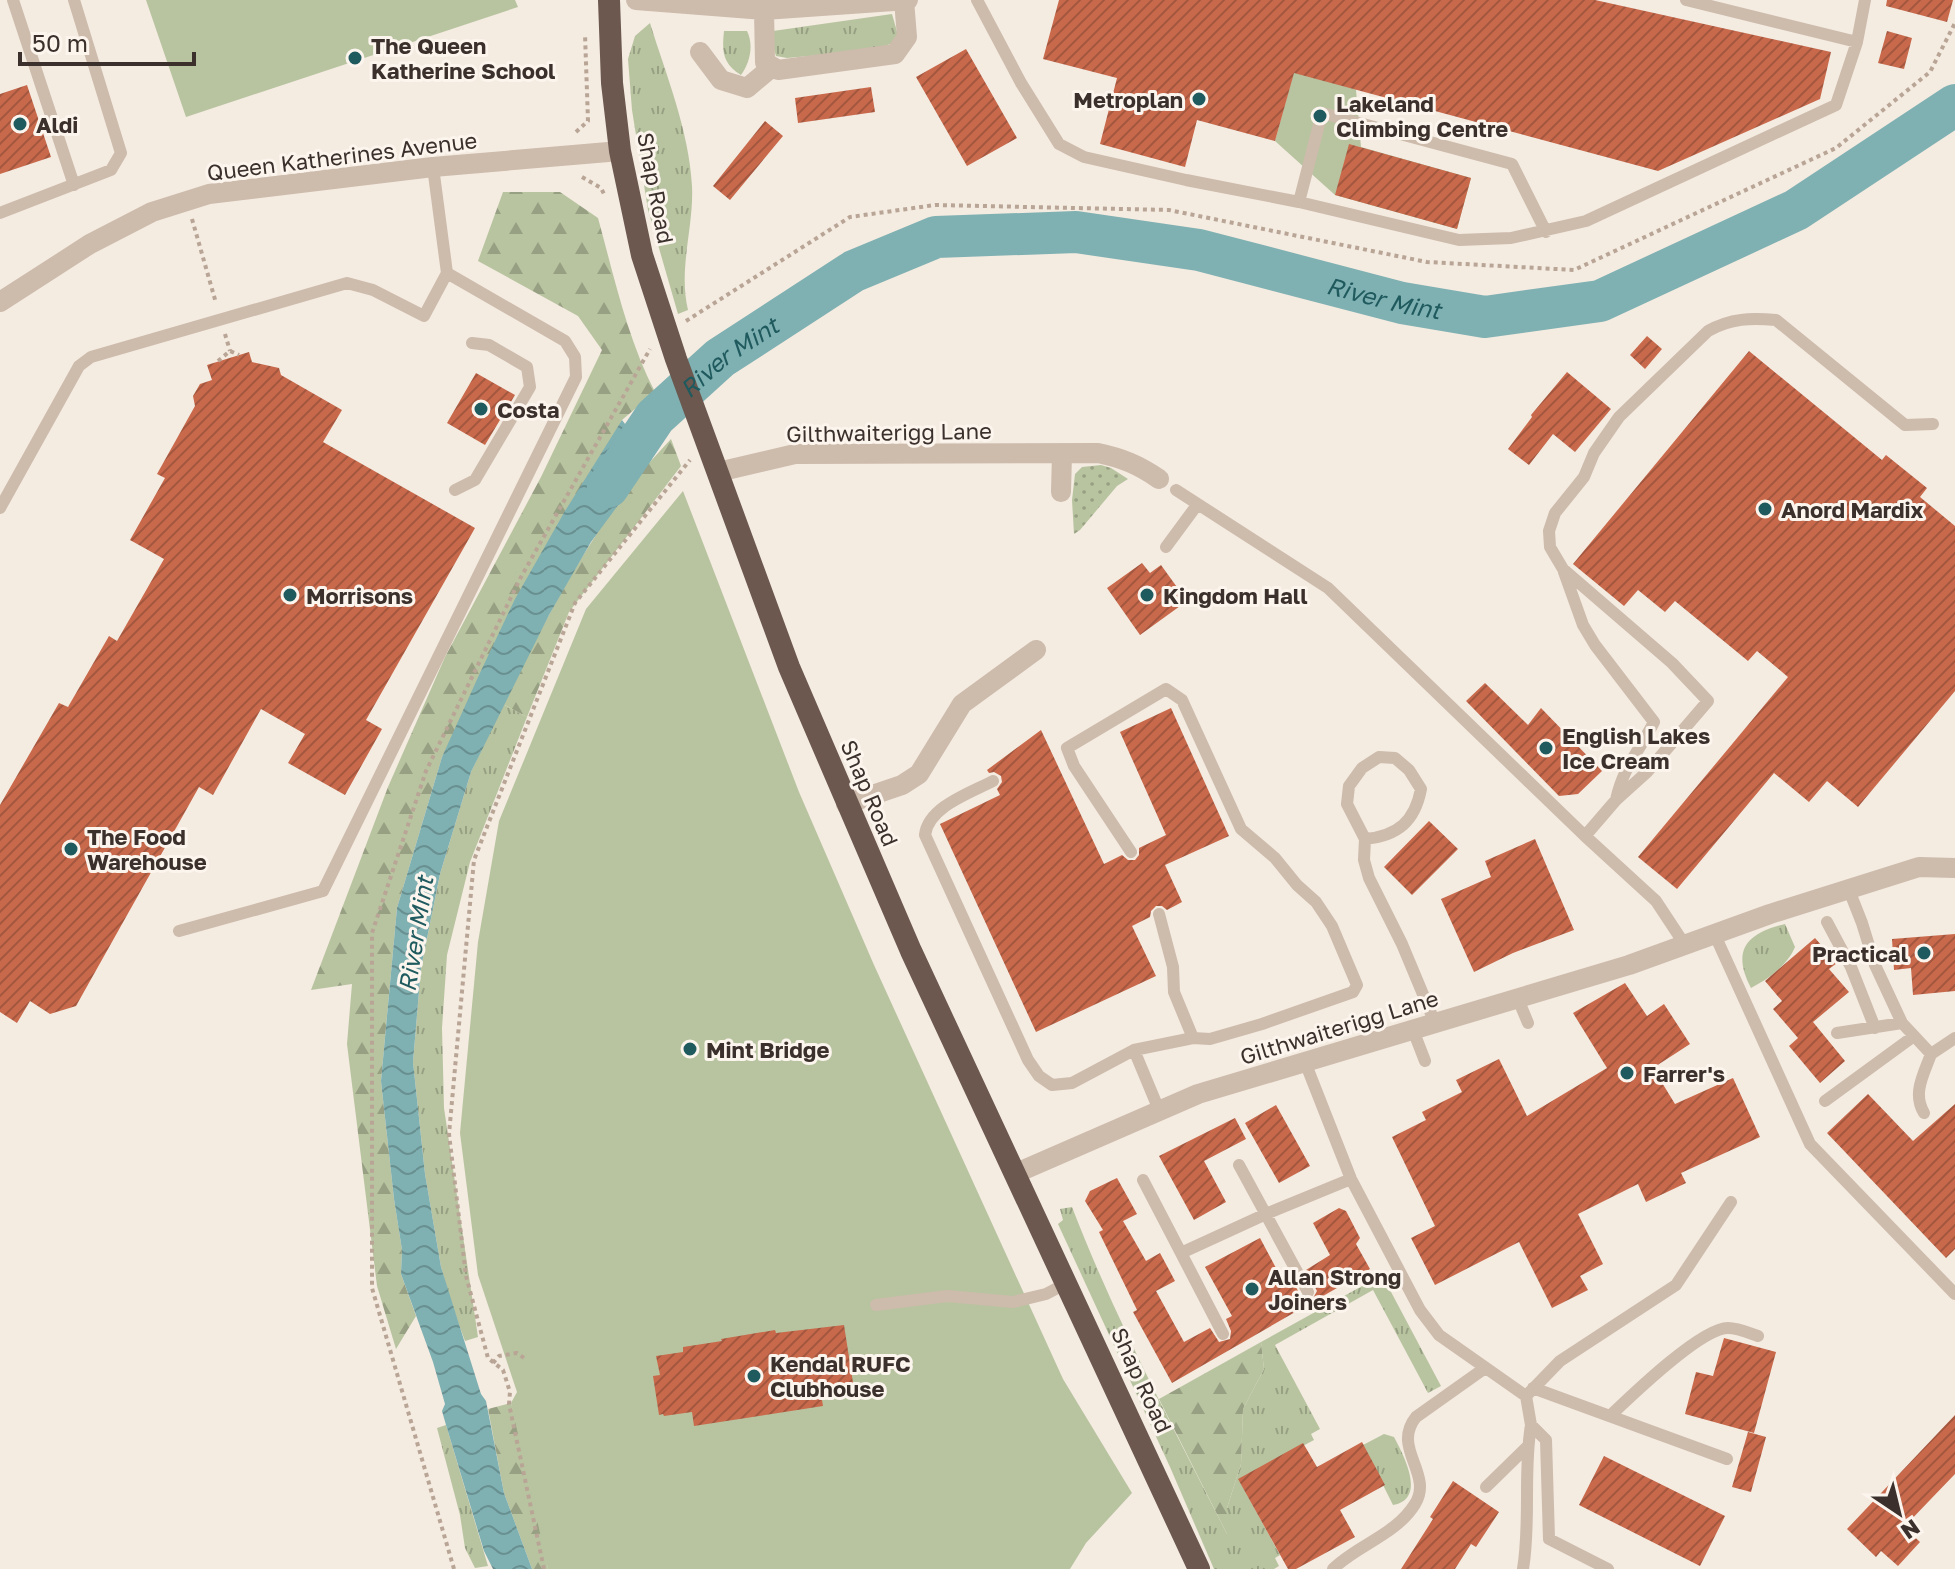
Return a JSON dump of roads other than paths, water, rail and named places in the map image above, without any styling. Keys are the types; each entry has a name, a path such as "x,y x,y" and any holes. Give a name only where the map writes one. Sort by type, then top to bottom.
{"highway":[{"name":"Shap Road","path":"609,0 612,83 620,151 666,359 696,416 789,667 846,804 911,951 1199,1569"}],"street":[{"path":"636,0 764,10 906,0 907,37 895,54 778,70 765,62 764,10"},
{"path":"700,52 721,80 747,88 772,67"},
{"name":"Queen Katherines Avenue","path":"0,302 90,244 152,212 209,194 433,167 620,151"},
{"name":"Gilthwaiterigg Lane","path":"718,472 795,454 1098,453 1141,466 1168,484"},
{"path":"1061,492 1062,454"},
{"path":"846,804 902,785 919,774 962,704 1036,650"},
{"name":"Gilthwaiterigg Lane","path":"1014,1174 1198,1094 1629,965 1714,933 1919,867 1955,868"}],"lane":[{"path":"13,0 74,185"},
{"path":"0,213 111,170 121,153 74,0"},
{"path":"977,0 1021,83 1059,144 1084,157 1299,202 1459,240 1511,238 1586,221 1836,105 1857,42 1865,0"},
{"path":"1686,0 1857,42"},
{"path":"1299,202 1322,113 1512,164 1546,232"},
{"path":"0,508 79,366 91,357 347,283 373,290 424,316 447,273 433,167"},
{"path":"179,931 323,891 576,377 575,357 565,341 447,273"},
{"path":"1616,800 1630,759 1654,722 1583,625 1563,569 1550,547 1551,522 1584,477 1594,453 1619,417 1697,341 1724,322 1755,318 1776,320 1905,425 1933,424"},
{"path":"455,490 475,480 530,387 527,367 489,345 472,343"},
{"name":"Gilthwaiterigg Lane","path":"1168,484 1328,588 1656,901 1685,945"},
{"path":"1166,547 1197,505"},
{"path":"1563,569 1672,663 1708,701 1640,780 1616,800 1585,836"},
{"path":"993,781 934,814 926,824 925,835 1028,1060 1039,1076 1052,1085 1072,1083 1134,1050 1193,1038 1210,1039 1353,992 1357,985 1356,976 1332,926 1316,902 1275,858 1241,829 1182,700 1166,689 1052,754"},
{"path":"1067,748 1074,766 1131,852"},
{"path":"1365,839 1382,837 1399,830 1418,806 1421,789 1409,770 1395,758 1379,757 1362,768 1349,786 1347,804 1365,839 1367,873 1402,944 1435,1023"},
{"path":"1849,890 1875,965 1902,1023 1931,1054"},
{"path":"1159,914 1173,967 1174,992 1193,1038"},
{"path":"1827,922 1851,967 1875,1028"},
{"path":"1714,933 1810,1144 1955,1294"},
{"path":"1518,999 1528,1023"},
{"path":"1837,1033 1902,1023"},
{"path":"1413,1030 1425,1061"},
{"path":"1825,1101 1914,1036"},
{"path":"1924,1113 1918,1103 1919,1087 1931,1054 1955,1038"},
{"path":"1134,1050 1159,1110"},
{"path":"1305,1062 1351,1179 1420,1310 1439,1335 1485,1368 1530,1392 1610,1416 1727,1459"},
{"path":"1239,1165 1308,1292"},
{"path":"1181,1253 1351,1179"},
{"path":"1143,1180 1223,1334"},
{"path":"1523,1569 1528,1523 1530,1392 1560,1361 1676,1285 1731,1202"},
{"path":"876,1305 947,1296 1013,1302 1046,1294 1067,1283"},
{"path":"1610,1416 1640,1387 1701,1339 1730,1328 1758,1336"},
{"path":"1333,1569 1388,1532 1415,1504 1421,1488 1406,1435 1409,1426 1425,1410 1485,1368"},
{"path":"1531,1425 1546,1440 1549,1539 1608,1569"},
{"path":"1486,1487 1528,1446"}],"water":[{"path":"622,420 652,459 591,542 549,615 471,772 440,874 421,968 413,1062 425,1174 441,1267 481,1394 486,1401 504,1493 532,1569 493,1569 484,1551 446,1425 442,1411 445,1404 433,1362 401,1274 402,1250 381,1081 397,908 442,757 479,675 515,599"}],"waterway":[{"name":"River Mint","path":"608,487 655,417 720,358 854,271 936,237 1076,232 1199,250 1402,303 1485,317 1600,301 1796,210 1955,105"}],"place":[{"name":"The Queen Katherine School","path":"355,58"},
{"name":"Metroplan","path":"1199,99"},
{"name":"Lakeland Climbing Centre","path":"1320,116"},
{"name":"Aldi","path":"20,124"},
{"name":"Costa","path":"481,409"},
{"name":"Anord Mardix","path":"1765,509"},
{"name":"Morrisons","path":"290,595"},
{"name":"Kingdom Hall","path":"1147,595"},
{"name":"English Lakes Ice Cream","path":"1546,748"},
{"name":"The Food Warehouse","path":"71,849"},
{"name":"Practical","path":"1924,953"},
{"name":"Mint Bridge","path":"690,1049"},
{"name":"Farrer's","path":"1627,1073"},
{"name":"Allan Strong Joiners","path":"1252,1289"},
{"name":"Kendal RUFC Clubhouse","path":"754,1376"}]}
